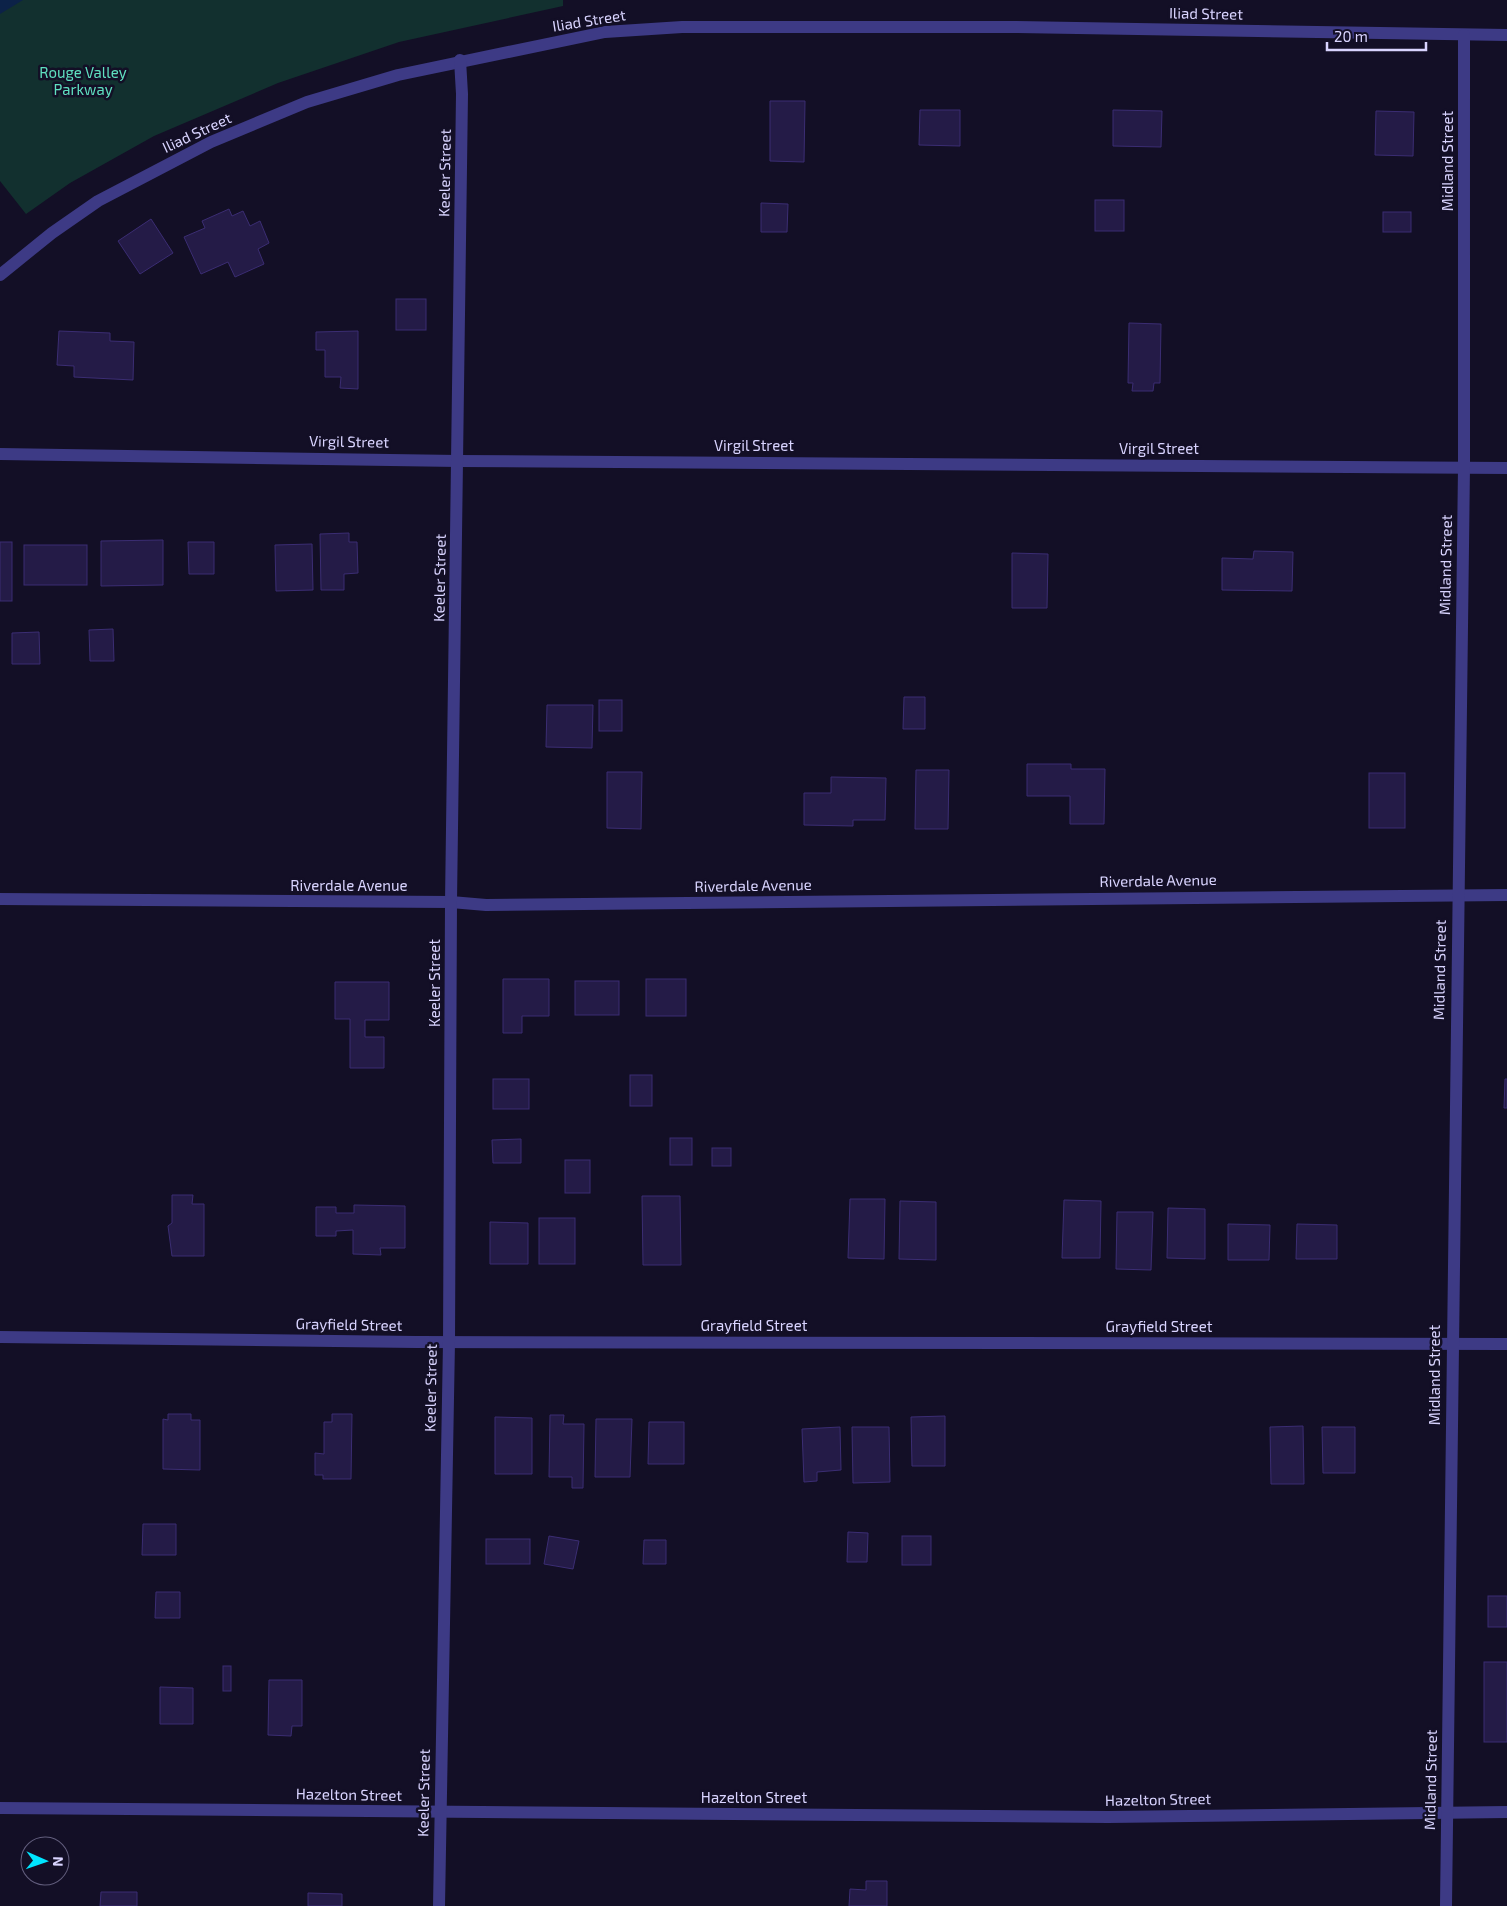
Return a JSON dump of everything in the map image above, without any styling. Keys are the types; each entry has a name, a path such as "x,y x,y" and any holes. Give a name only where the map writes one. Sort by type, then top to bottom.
{"street":[{"name":"Iliad Street","path":"0,275 52,233 98,201 211,142 307,102 353,87 460,60 605,32 682,26 1068,28 1507,35"},
{"name":"Midland Street","path":"1446,1906 1451,1343 1464,467 1464,35"},
{"name":"Keeler Street","path":"439,1906 449,1342 452,902 462,94 460,60"},
{"name":"Virgil Street","path":"0,454 458,461 1507,468"},
{"name":"Riverdale Avenue","path":"0,899 452,902 506,905 1507,895"},
{"name":"Grayfield Street","path":"0,1337 449,1342 1507,1344"},
{"name":"Hazelton Street","path":"0,1808 1098,1817 1507,1812"}],"green space":[{"name":"Rouge Valley Parkway","path":"0,0 563,0 563,6 399,42 278,83 154,136 70,183 26,214 0,181"}],"water":[{"path":"0,0 23,0 0,14"}],"building":[{"path":"770,101 805,101 804,162 770,161"},
{"path":"920,110 960,110 960,146 919,145"},
{"path":"1113,110 1162,111 1161,147 1113,146"},
{"path":"1376,111 1414,112 1413,156 1375,155"},
{"path":"1095,200 1124,200 1124,231 1095,231"},
{"path":"761,203 788,204 787,232 761,232"},
{"path":"229,209 232,216 243,211 250,226 260,221 269,243 258,249 264,264 235,277 228,262 201,274 184,237 205,228 202,221"},
{"path":"1383,212 1411,212 1411,232 1383,232"},
{"path":"151,219 173,253 140,274 118,241"},
{"path":"396,299 426,299 426,330 396,330"},
{"path":"1129,323 1161,324 1160,383 1154,383 1153,391 1132,391 1133,383 1128,383"},
{"path":"59,331 110,333 110,341 134,342 133,380 74,377 74,366 57,365"},
{"path":"358,331 358,389 340,388 341,377 325,377 325,350 316,350 316,332"},
{"path":"349,533 349,542 357,542 358,573 344,574 344,590 321,590 320,534"},
{"path":"163,540 163,585 101,586 101,541"},
{"path":"0,542 12,542 12,601 0,601"},
{"path":"188,542 214,542 214,574 189,574"},
{"path":"312,544 313,590 276,591 275,545"},
{"path":"24,545 87,545 87,585 24,585"},
{"path":"1254,551 1293,552 1292,591 1222,590 1222,558 1253,559"},
{"path":"1012,553 1048,554 1047,608 1012,608"},
{"path":"113,629 114,661 90,661 89,630"},
{"path":"39,632 40,664 12,664 12,633"},
{"path":"904,697 925,697 925,729 903,729"},
{"path":"599,700 622,700 622,731 599,731"},
{"path":"547,705 593,705 592,748 546,747"},
{"path":"1027,764 1071,764 1071,769 1105,769 1104,824 1070,824 1070,796 1027,796"},
{"path":"916,770 949,770 948,829 915,829"},
{"path":"607,772 642,772 641,829 607,828"},
{"path":"1369,773 1405,773 1405,828 1369,828"},
{"path":"831,777 886,778 885,820 853,820 853,826 804,825 804,793 831,793"},
{"path":"503,979 549,979 549,1016 522,1016 522,1033 503,1033"},
{"path":"646,979 686,979 686,1016 646,1016"},
{"path":"575,981 619,981 619,1015 575,1015"},
{"path":"335,982 389,982 389,1020 365,1020 365,1037 384,1037 384,1068 350,1068 350,1019 335,1019"},
{"path":"630,1075 652,1075 652,1106 630,1106"},
{"path":"493,1079 529,1079 529,1109 493,1109"},
{"path":"1505,1079 1507,1079 1507,1108 1504,1108"},
{"path":"670,1138 692,1138 692,1165 670,1165"},
{"path":"521,1139 521,1163 493,1163 492,1140"},
{"path":"712,1148 731,1148 731,1166 712,1166"},
{"path":"565,1160 590,1160 590,1193 565,1193"},
{"path":"172,1195 193,1195 192,1204 204,1204 204,1256 172,1256 168,1226 172,1223"},
{"path":"642,1196 680,1196 681,1265 643,1265"},
{"path":"850,1199 885,1199 884,1259 848,1258"},
{"path":"1064,1200 1101,1201 1100,1258 1062,1258"},
{"path":"900,1201 936,1202 936,1260 899,1259"},
{"path":"354,1205 405,1206 405,1248 380,1248 381,1255 353,1254 353,1230 336,1231 336,1236 316,1236 316,1207 336,1207 336,1213 354,1213"},
{"path":"1168,1208 1205,1209 1205,1259 1167,1258"},
{"path":"1117,1212 1153,1212 1151,1270 1116,1269"},
{"path":"539,1218 575,1218 575,1264 539,1264"},
{"path":"490,1222 528,1223 528,1264 490,1264"},
{"path":"1228,1224 1270,1225 1269,1260 1228,1260"},
{"path":"1297,1224 1337,1225 1337,1259 1296,1259"},
{"path":"168,1414 191,1414 191,1420 200,1420 200,1470 163,1469 163,1419 168,1420"},
{"path":"332,1414 352,1414 351,1479 323,1479 323,1475 315,1475 315,1453 324,1454 324,1422 332,1422"},
{"path":"550,1415 564,1415 563,1424 584,1424 583,1488 572,1488 572,1477 549,1477"},
{"path":"945,1416 945,1466 912,1466 911,1417"},
{"path":"495,1417 532,1418 532,1474 495,1474"},
{"path":"596,1419 632,1419 630,1477 595,1477"},
{"path":"649,1422 684,1422 684,1464 648,1464"},
{"path":"1303,1426 1304,1484 1271,1484 1270,1427"},
{"path":"840,1427 841,1470 817,1472 817,1481 804,1482 802,1429"},
{"path":"852,1427 889,1427 890,1482 853,1483"},
{"path":"1322,1427 1355,1427 1355,1473 1323,1473"},
{"path":"143,1524 176,1524 176,1555 142,1555"},
{"path":"848,1532 868,1533 867,1562 847,1562"},
{"path":"549,1536 579,1541 573,1569 544,1564"},
{"path":"902,1536 931,1536 931,1565 902,1565"},
{"path":"486,1539 530,1539 530,1564 486,1564"},
{"path":"644,1540 666,1540 666,1564 643,1564"},
{"path":"156,1592 180,1592 180,1618 155,1618"},
{"path":"1488,1596 1507,1596 1507,1627 1488,1627"},
{"path":"1484,1662 1507,1662 1507,1742 1484,1742"},
{"path":"223,1666 231,1666 231,1691 223,1691"},
{"path":"269,1680 302,1680 302,1726 292,1726 291,1736 268,1735"},
{"path":"160,1687 193,1688 193,1724 160,1724"},
{"path":"866,1881 887,1881 887,1906 849,1906 850,1889 866,1890"},
{"path":"101,1892 137,1892 137,1906 100,1906"},
{"path":"308,1893 342,1894 342,1906 308,1906"}]}
